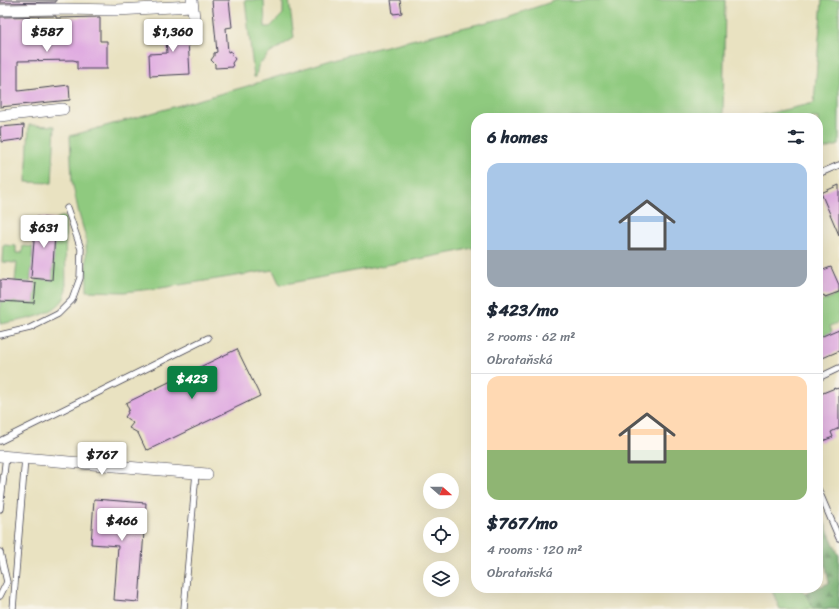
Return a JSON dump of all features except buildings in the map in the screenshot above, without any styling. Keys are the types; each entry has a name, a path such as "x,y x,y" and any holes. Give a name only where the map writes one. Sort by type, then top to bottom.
{"street":[{"path":"0,10 64,4 116,10 192,3 196,35"},
{"path":"0,116 63,109"},
{"path":"3,456 207,474"}],"lane":[{"path":"823,172 839,165"},
{"path":"0,335 30,328 58,314 72,300 80,278 82,249 67,208"},
{"path":"0,441 208,338"},
{"path":"823,376 839,368"},
{"path":"0,509 3,456"},
{"path":"13,609 25,458"},
{"path":"184,609 196,473"},
{"path":"823,501 839,538"},
{"path":"0,552 7,582 0,596"}],"green space":[{"path":"245,0 264,0 265,27 270,27 283,14 283,0 289,0 294,38 269,54 258,66 256,77 254,77"},
{"path":"557,0 725,0 723,113 471,113 471,248 280,285 273,270 161,288 124,292 87,291 86,238 72,181 70,136 244,87 344,56 504,18"},
{"path":"822,0 839,0 839,145 823,150 823,113 771,113 814,103"},
{"path":"29,125 55,126 52,183 26,182"},
{"path":"65,217 66,291 64,299 50,311 34,317 0,324 0,301 34,303 36,279 52,280 56,219"},
{"path":"3,245 16,246 16,253 22,253 23,246 33,247 32,258 34,258 30,284 16,283 17,263 2,262"},
{"path":"839,294 839,322 830,326 832,332 823,336 823,301"},
{"path":"823,519 839,556 839,609 814,609 805,593 823,593 823,586 829,583 823,551"},
{"path":"773,593 805,593 814,609 780,609"}]}
